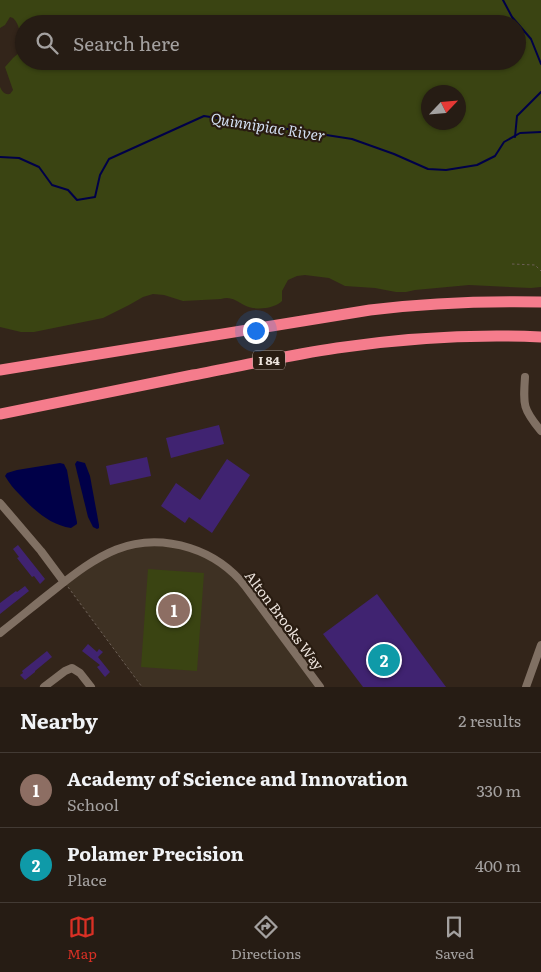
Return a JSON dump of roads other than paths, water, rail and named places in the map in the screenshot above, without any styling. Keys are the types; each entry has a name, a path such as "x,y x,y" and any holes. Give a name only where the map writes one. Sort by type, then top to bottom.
{"highway":[{"path":"0,370 358,311 447,303 541,302"},
{"name":"I 84","path":"0,414 342,347 435,338 541,336"}],"street":[{"path":"525,377 524,402 526,411 541,431"},
{"path":"0,503 41,551 64,582"},
{"name":"Alton Brooks Way","path":"0,633 96,559 113,551 145,543 178,545 201,552 222,564 242,582 320,687"},
{"path":"526,687 541,645"},
{"path":"44,687 72,668 80,673 91,687"}],"waterway":[{"path":"503,0 511,15"},
{"path":"526,33 531,39 541,64"},
{"path":"515,137 517,116 541,92"},
{"name":"Quinnipiac River","path":"0,157 19,158 39,167 52,185 68,190 77,200 95,197 100,175 109,159 204,116 352,139 428,169 446,170 477,165 495,156 504,142 520,133 541,132"}],"place":[{"name":"Academy of Science and Innovation","path":"174,610"},
{"name":"Polamer Precision","path":"384,660"}]}
